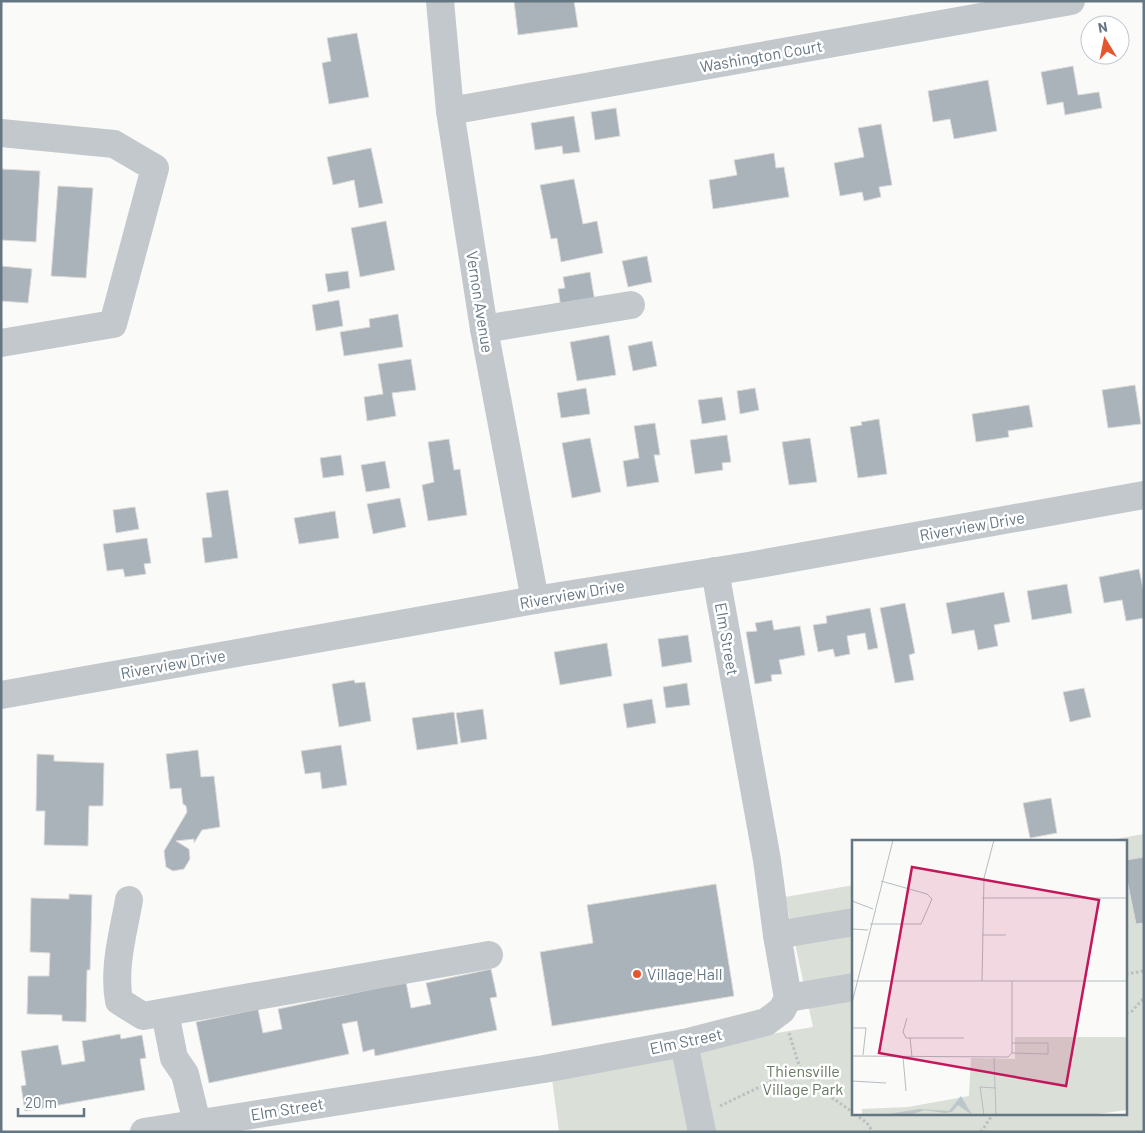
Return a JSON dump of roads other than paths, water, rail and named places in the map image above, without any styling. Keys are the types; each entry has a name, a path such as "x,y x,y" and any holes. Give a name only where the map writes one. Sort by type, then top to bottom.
{"street":[{"name":"Vernon Avenue","path":"440,1 450,111 484,330 535,600"},
{"name":"Washington Court","path":"450,111 1071,1"},
{"path":"1,133 114,144 155,168 113,324 1,344"},
{"path":"484,330 631,304"},
{"name":"Riverview Drive","path":"1,694 535,600 758,564 1144,495"},
{"name":"Elm Street","path":"144,1132 535,1070 684,1043 766,1022 785,1004 767,860 715,571"},
{"path":"129,900 117,965 117,988 119,1001 143,1016 489,956"},
{"path":"777,935 852,922"},
{"path":"785,1004 852,987"},
{"path":"165,1013 174,1058 169,1076 187,1125"},
{"path":"684,1043 700,1124"}],"place":[{"name":"Village Hall","path":"637,974"}],"park label":[{"name":"Thiensville Village Park","path":"803,1080"}]}
